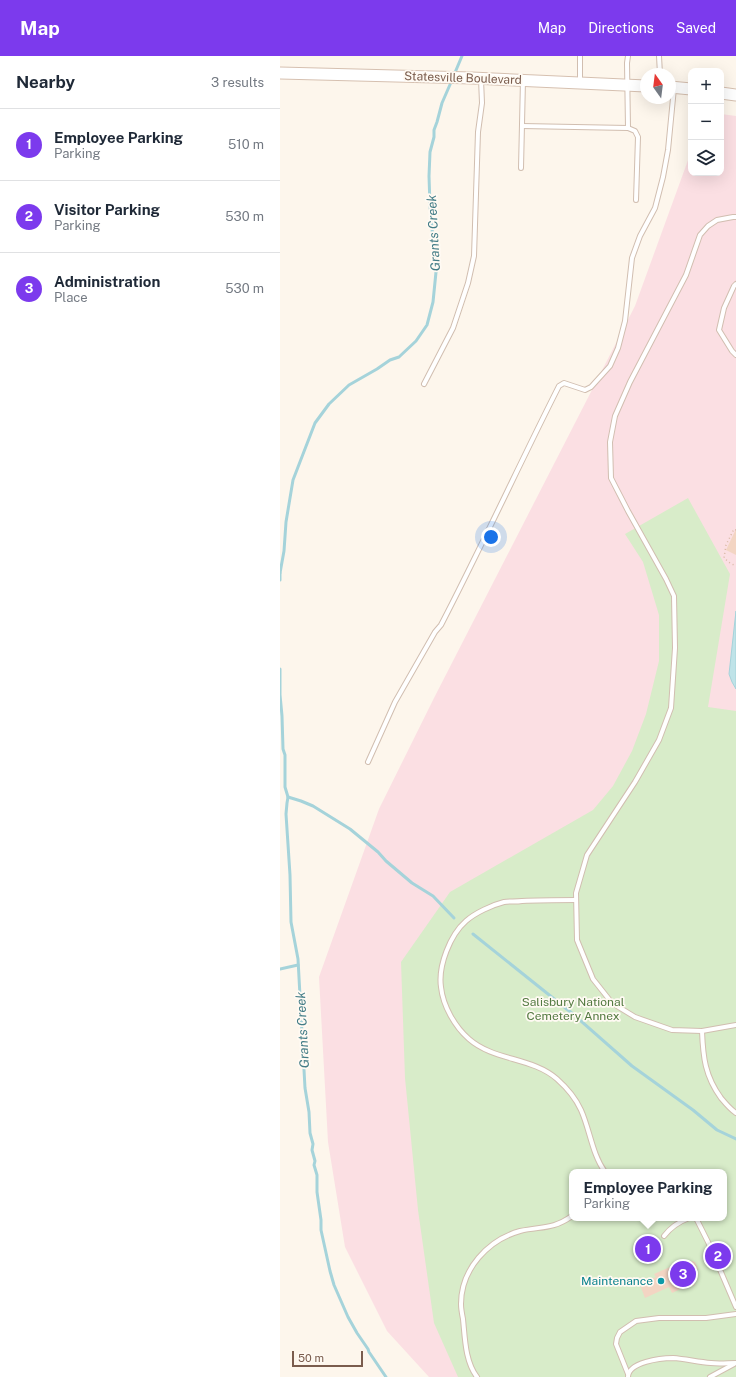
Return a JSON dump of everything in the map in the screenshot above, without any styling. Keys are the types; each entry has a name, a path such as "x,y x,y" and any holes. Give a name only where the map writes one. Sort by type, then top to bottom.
{"main road":[{"name":"Statesville Boulevard","path":"280,73 477,78 640,86"},
{"path":"676,87 688,89"},
{"path":"724,93 736,95"}],"lane":[{"path":"580,56 580,83"},
{"path":"628,56 628,128"},
{"path":"659,56 660,68"},
{"path":"424,384 453,328 468,283 474,256 478,132 482,103 477,78"},
{"path":"521,168 523,80"},
{"path":"368,762 395,702 435,632 441,625 476,559 530,443 559,386 564,383 585,390 591,387 610,366 618,348 625,321 632,258 640,236 655,208 663,177 668,150 671,104"},
{"path":"522,126 628,128 636,131 638,137 636,200"},
{"path":"736,217 733,216 717,220 708,226 700,235 686,275 630,382 615,416 610,442 611,478 674,596 675,648 671,708 659,740 635,782 587,855 576,893 577,940 593,979 612,1003 635,1017 672,1030 702,1031 736,1025"},
{"path":"736,284 724,308 720,330 732,351 736,355"},
{"path":"576,900 503,902 480,912 466,921 450,942 442,964 440,986 445,1005 455,1023 469,1040 487,1051 522,1060 544,1070 557,1079 569,1092 580,1109 595,1151 604,1169"},
{"path":"702,1031 706,1072 716,1090 730,1109 736,1113"},
{"path":"477,1377 472,1369 467,1355 461,1303 463,1291 470,1270 484,1251 500,1239 521,1231 558,1225 569,1218"},
{"path":"664,1236 669,1229 683,1221"},
{"path":"698,1221 736,1307"},
{"path":"628,1376 616,1344 620,1332 636,1321 660,1318 706,1318 736,1314"},
{"path":"628,1376 634,1366 650,1361 672,1358 712,1363 736,1363"},
{"path":"710,1377 736,1363"}],"path":[{"path":"736,530 734,529 726,545 724,558 736,566"}],"shaded area":[{"path":"724,114 736,116 736,1377 429,1377 387,1331 345,1247 328,1142 319,977 379,809 434,698 635,306 688,160 688,176 724,176"}],"green space":[{"name":"Salisbury National Cemetery Annex","path":"688,498 730,574 708,707 736,711 736,1377 458,1377 434,1323 418,1210 405,1078 401,962 450,892 593,810 613,786 632,751 646,714 659,661 659,615 643,562 625,534"}],"water":[{"path":"736,611 736,689 729,674"}],"building":[{"path":"736,529 736,555 726,550"},
{"path":"686,1260 687,1263 693,1261 695,1262 698,1269 690,1272 695,1285 687,1288 687,1286 672,1293 669,1287 645,1298 640,1285 656,1277 654,1274"}],"waterway":[{"name":"Grants Creek","path":"454,75 462,56"},
{"name":"Grants Creek","path":"280,573 293,480 315,423 329,404 349,385 390,360 399,357 416,341 427,325 433,302 436,272 430,206 430,152 434,137 434,130 442,103 452,80"},
{"name":"Grants Creek","path":"280,573 280,580"},
{"name":"Grants Creek","path":"280,669 283,749 285,755 285,787 288,797 286,814 291,922 298,959 305,1088 309,1112 310,1133 313,1144 312,1150 315,1161 314,1165 317,1175 317,1192 321,1230 334,1285 348,1317 386,1377"},
{"path":"288,797 313,806 350,829 412,883 433,896 454,918"},
{"path":"473,934 573,1014 632,1066 693,1110 717,1130 736,1139"},
{"path":"280,969 298,965"}],"place":[{"name":"Employee Parking","path":"648,1249"},
{"name":"Visitor Parking","path":"718,1256"},
{"name":"Administration","path":"683,1274"},
{"name":"Maintenance","path":"661,1281"}]}
